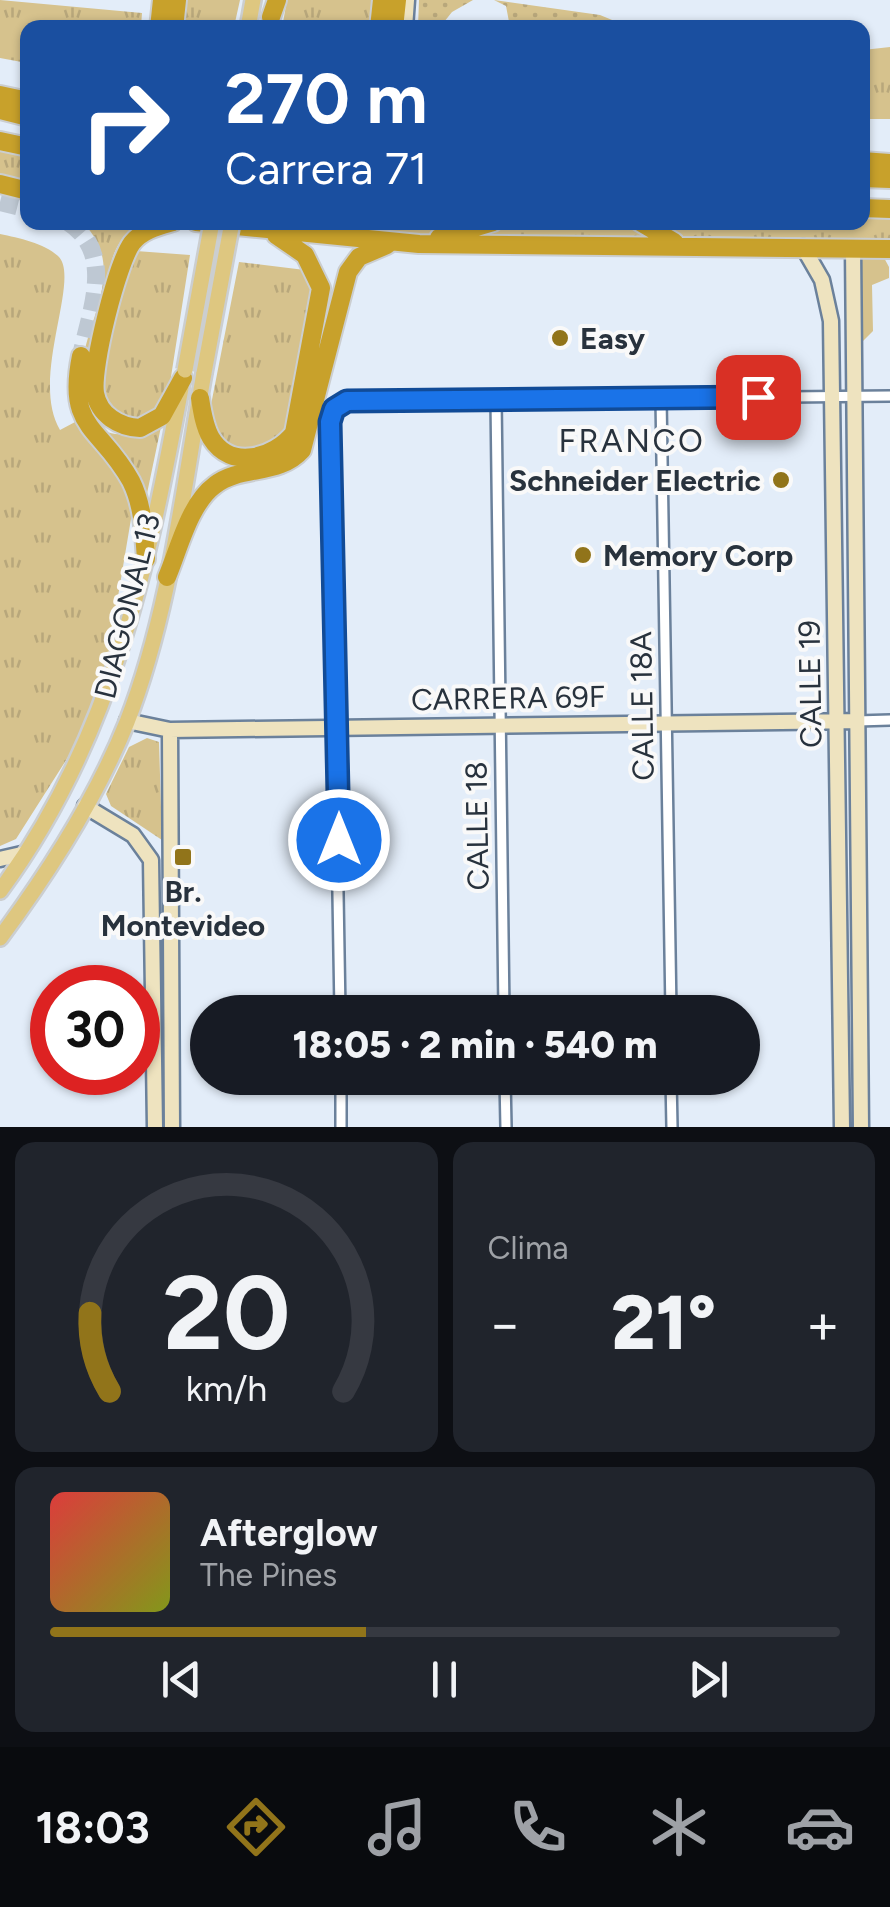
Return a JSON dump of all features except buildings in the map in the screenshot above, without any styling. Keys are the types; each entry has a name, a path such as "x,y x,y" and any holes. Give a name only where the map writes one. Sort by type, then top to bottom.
{"highway":[{"path":"152,230 144,233 125,257 98,360 95,394 111,419 140,428 162,416 184,374"},
{"path":"257,230 419,244 890,249"},
{"path":"419,244 465,230"},
{"path":"653,230 678,245"},
{"path":"200,398 212,441 230,454 264,455 286,443 294,432 322,288 305,255 272,232"},
{"path":"167,578 196,508 213,486 232,476 284,464 302,450 348,272 359,257 393,242"},
{"path":"81,356 76,382 80,411 133,486 146,558"}],"main road":[{"name":"DIAGONAL 13","path":"0,891 26,853 102,712 146,558 211,230"},
{"name":"DIAGONAL 13","path":"0,938 42,880 128,721 167,578 231,230"}],"street":[{"name":"CALLE 19","path":"803,246 822,280 830,307 834,396 842,1127"},
{"name":"CALLE 19","path":"853,248 862,1127"},
{"path":"340,995 330,422 334,409 347,401 890,396"},
{"name":"CALLE 18A","path":"661,398 671,995"},
{"name":"CALLE 18","path":"496,400 504,995"},
{"name":"CARRERA 69F","path":"128,721 170,730 890,720"},
{"path":"170,730 172,1127"},
{"path":"85,806 133,834 150,860 155,1127"},
{"path":"0,859 26,853"},
{"path":"340,1095 341,1127"},
{"path":"505,1095 506,1127"},
{"path":"672,1095 672,1127"}],"green space":[{"path":"0,0 142,13 142,20 20,20 20,62 0,58"},
{"path":"184,0 240,0 236,20 181,20"},
{"path":"287,0 376,0 374,20 283,20"},
{"path":"419,0 473,0 446,20 418,20"},
{"path":"494,0 612,20 509,20 506,6"},
{"path":"890,47 890,119 870,119 870,49"},
{"path":"0,146 20,150 20,180 0,176"},
{"path":"870,211 890,212 890,239 677,236 668,230 870,230"},
{"path":"88,230 134,230 115,251 89,383 96,422 109,433 130,433 162,422 145,503 99,433 82,387 86,345 103,283 103,262"},
{"path":"334,230 447,230 419,238"},
{"path":"491,230 643,230 655,236 475,236"},
{"path":"0,234 46,248 58,256 64,268 52,358 52,408 60,430 77,421 126,490 132,513 108,656 84,732 16,839 0,846"},
{"path":"136,251 190,255 168,396 160,410 137,421 110,412 103,372 108,331"},
{"path":"858,253 882,254 889,267 889,278 872,285 873,331 862,342"},
{"path":"239,262 313,271 317,283 290,423 270,444 245,450 222,441 209,415"},
{"path":"147,738 159,742 162,840 111,806 106,794 129,747"}],"tunnel":[{"path":"0,202 20,207"},
{"path":"77,230 92,250 96,266 81,356"}],"place":[{"name":"Easy","path":"560,338"},
{"name":"Schneider Electric","path":"781,480"},
{"name":"Memory Corp","path":"583,555"},
{"name":"Br. Montevideo","path":"183,857"}],"district":[{"name":"FRANCO","path":"632,441"}],"route":[{"path":"339,840 330,422 334,409 347,401 758,397"}]}
